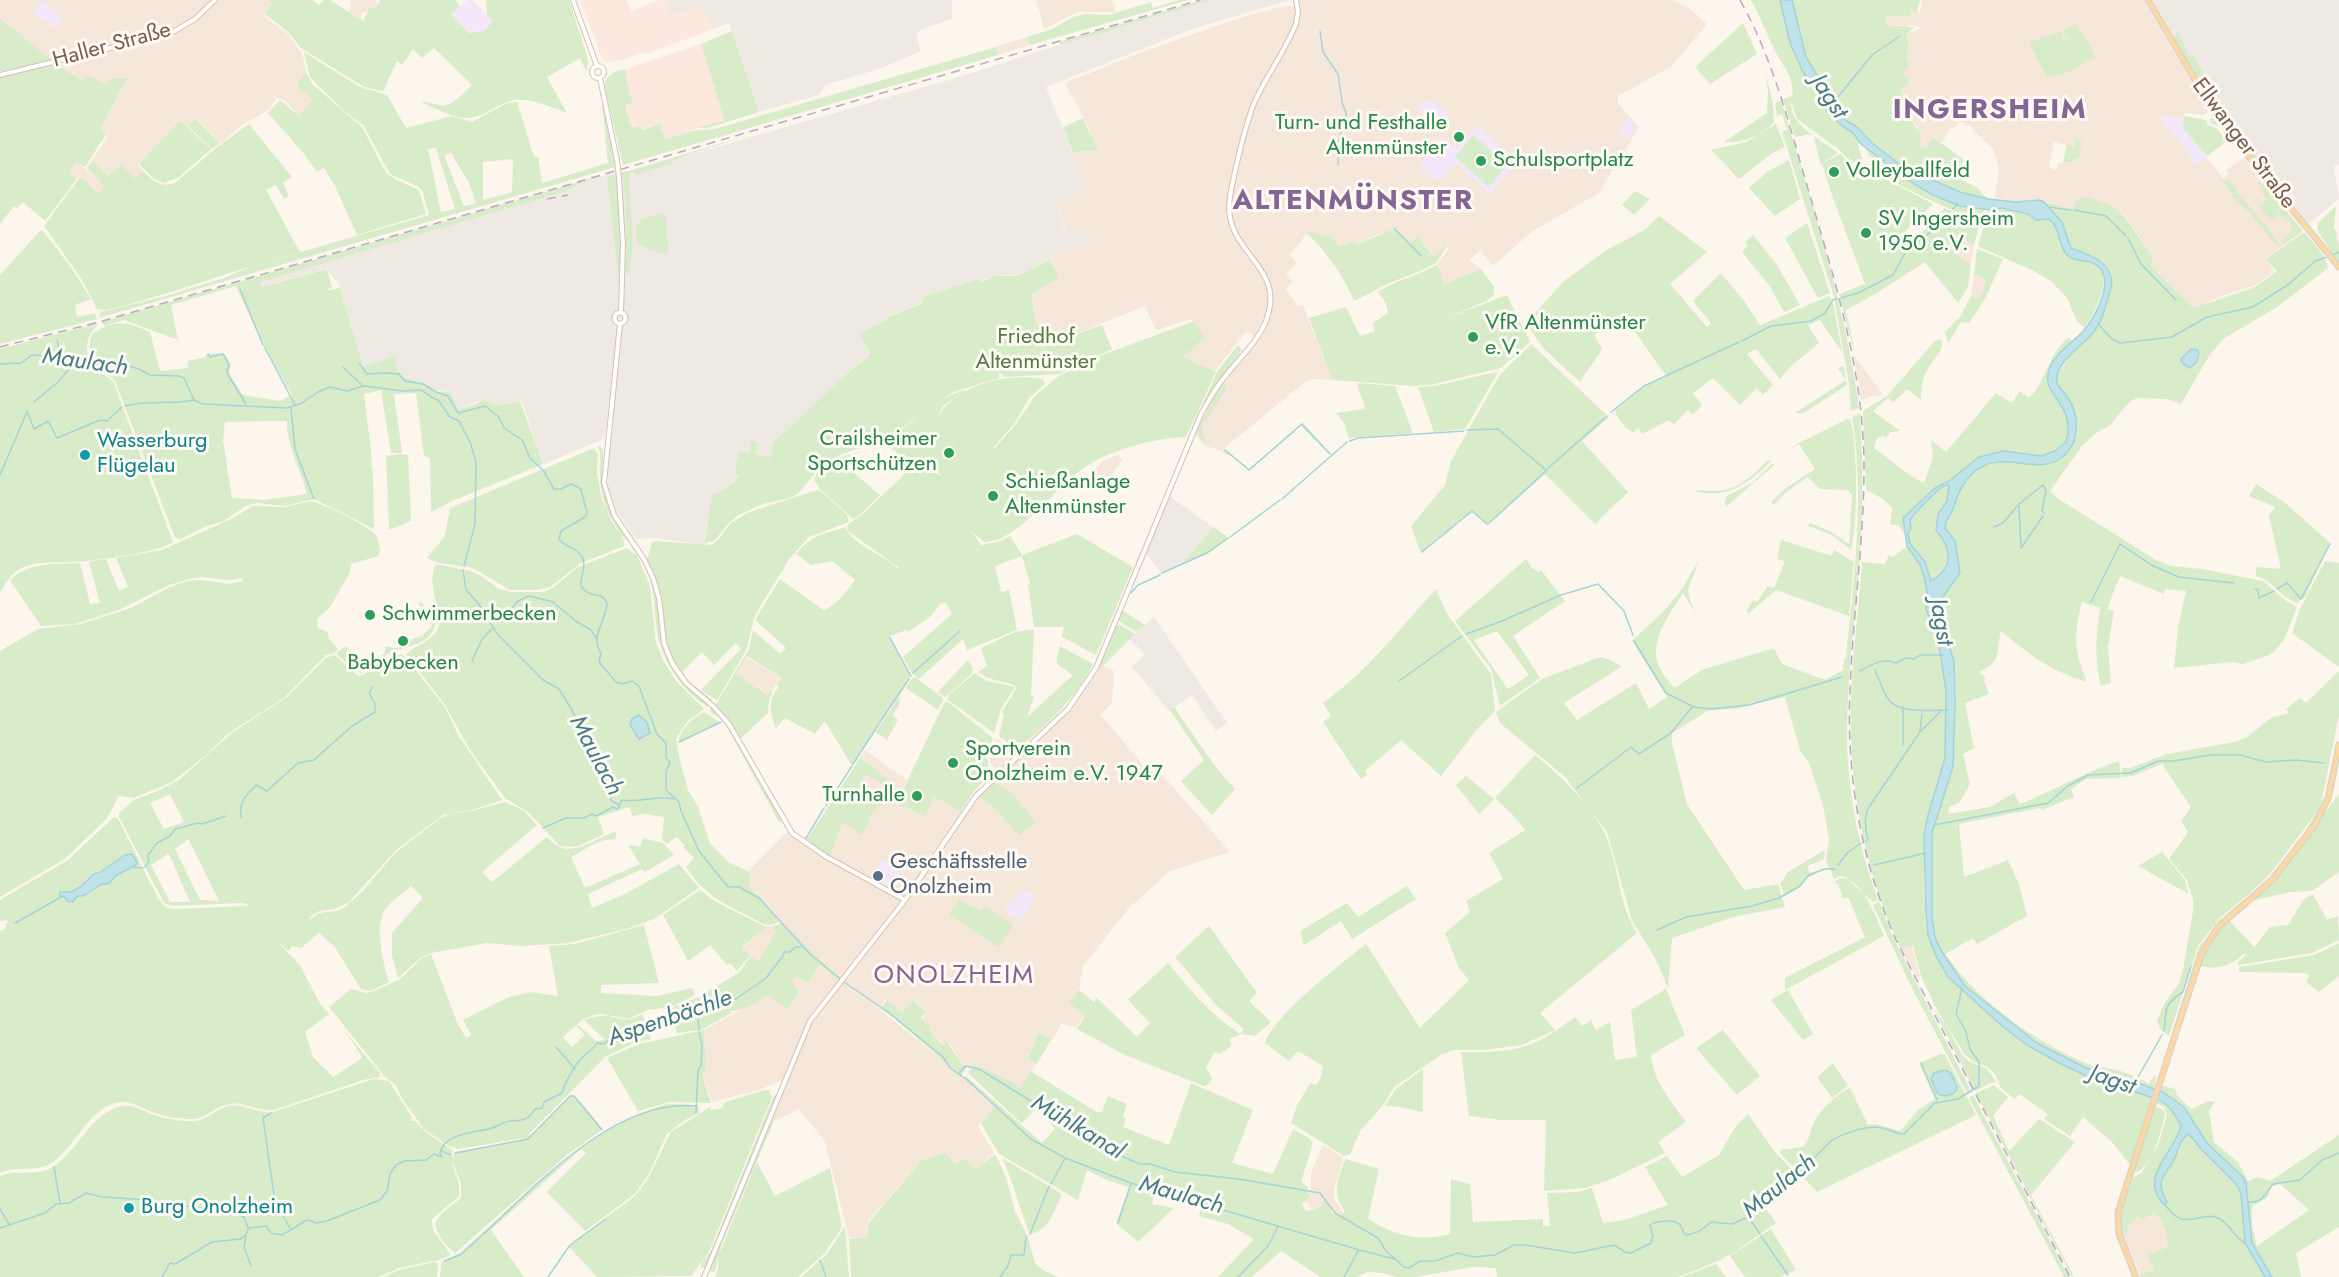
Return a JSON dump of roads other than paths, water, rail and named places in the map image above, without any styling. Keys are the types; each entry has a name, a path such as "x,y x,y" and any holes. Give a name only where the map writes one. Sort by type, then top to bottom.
{"main road":[{"name":"Haller Straße","path":"0,75 171,33 195,20 216,0"},
{"path":"573,0 597,66"},
{"path":"704,1277 810,1021 905,900 953,826 978,793 1048,730 1077,699 1096,668 1201,414 1223,379 1263,326 1270,310 1269,284 1263,271 1234,230 1230,216 1230,200 1248,120 1296,24 1298,11 1296,0"},
{"name":"Ellwanger Straße","path":"2148,0 2217,117 2339,267"},
{"path":"597,66 592,70 593,75 600,78"},
{"path":"597,66 604,70 600,78 617,160 623,244 621,312 616,315 615,319 620,324 604,483 614,515 640,551 653,578 659,598 664,643 672,663 686,683 713,706 729,724 792,833 825,856 905,900"},
{"path":"2136,1277 2119,1234 2118,1212 2197,967 2206,945 2222,923 2272,880 2314,826 2328,799 2339,745"}],"water":[{"name":"Jagst","path":"1780,0 1792,0 1806,57 1836,114 1858,128 1872,143 1902,166 1960,192 1988,199 2044,202 2062,222 2071,248 2098,260 2110,275 2112,283 2099,323 2092,334 2067,358 2057,376 2058,385 2067,396 2076,420 2075,437 2068,452 2051,463 2040,465 1994,462 1983,466 1964,484 1945,525 1955,541 1960,573 1942,598 1934,599 1954,661 1955,702 1953,767 1932,833 1932,919 1940,949 1965,986 2037,1043 2086,1068 2163,1092 2184,1107 2207,1143 2243,1177 2246,1183 2252,1243 2272,1277 2265,1277 2245,1243 2241,1194 2237,1185 2189,1134 2180,1143 2173,1162 2164,1175 2161,1184 2167,1202 2164,1205 2157,1194 2156,1174 2178,1135 2181,1125 2170,1108 2160,1100 2089,1077 2027,1045 2003,1027 1948,977 1935,954 1928,935 1924,835 1945,758 1946,691 1938,639 1926,609 1928,599 1924,576 1920,565 1907,546 1903,518 1935,488 1949,481 1979,457 2004,451 2041,456 2055,451 2066,442 2067,418 2051,389 2048,374 2054,360 2086,328 2094,315 2102,299 2104,275 2096,265 2067,255 2056,227 2049,219 2036,220 2028,214 2002,208 1990,210 1960,206 1933,195 1911,182 1862,145 1852,132 1827,112 1821,96 1803,72 1790,43","holes":["1949,485 1947,501 1938,514 1936,530 1945,543 1947,563 1939,575 1931,581 1925,562 1910,544 1908,534 1911,528 1910,520 1937,491"]},
{"path":"2191,349 2197,350 2199,354 2196,363 2190,368 2183,364 2181,359"},
{"path":"639,715 647,722 650,733 639,739 630,725 632,719"},
{"path":"132,854 137,862 136,865 115,876 110,883 100,885 85,895 76,897 73,902 60,897 60,892 71,892 94,874 125,855"},
{"path":"1945,1070 1951,1073 1957,1087 1952,1094 1946,1096 1937,1093 1931,1079 1934,1073"}],"waterway":[{"path":"1320,31 1323,52 1338,74 1346,113 1346,121 1339,138 1338,165"},
{"name":"Jagst","path":"1838,97 1872,55 1900,36"},
{"name":"Jagst","path":"1830,104 1836,99"},
{"path":"1953,209 1958,203"},
{"path":"2048,207 2071,210"},
{"path":"2074,210 2095,214"},
{"path":"1841,298 1858,293 1893,275 1906,251 1931,232 1949,212"},
{"path":"2097,214 2106,216 2126,236"},
{"path":"1394,228 1421,256"},
{"path":"2128,238 2141,264 2176,300"},
{"path":"2332,255 2339,252"},
{"path":"2098,324 2112,339 2120,343 2172,337 2207,317 2253,307 2289,284 2315,261 2327,257"},
{"path":"240,289 263,345"},
{"path":"1742,341 1771,326 1811,321 1825,313 1833,300"},
{"path":"57,340 62,360"},
{"path":"1611,412 1644,386 1739,342"},
{"path":"265,348 295,405"},
{"path":"208,354 210,357 223,354 229,365 228,375 246,404"},
{"name":"Maulach","path":"0,364 21,363 32,355 90,366 121,364 150,375 184,378 194,400 203,404 287,408 302,403 330,387 347,391 364,386 402,391 422,390 439,401 450,417 459,421 470,442 476,462 475,524 464,566"},
{"path":"34,402 58,382 74,363"},
{"name":"Maulach","path":"359,363 367,374 399,374 405,381 423,384 448,396 458,413 485,406 499,417 504,428 522,440 530,458 543,470 554,489 561,489 571,484 581,489 587,513 585,517 561,531 559,539 578,552 583,559 581,582 584,590 603,597 607,603 597,641 601,653 599,662 616,682 622,684 632,681 639,686 657,734 666,743 666,758 670,762 666,772 666,790 679,802 699,851 728,887 739,887 759,898 811,955 844,982 888,1012 943,1057 950,1068 966,1079 1031,1139 1065,1158 1131,1183 1394,1259"},
{"path":"343,367 362,385"},
{"path":"125,406 194,400"},
{"path":"27,411 34,429 48,421 57,438 100,420 107,421 122,407"},
{"path":"291,408 295,449 314,499"},
{"path":"0,475 27,412"},
{"path":"1467,430 1498,429 1546,470 1606,417"},
{"path":"1225,450 1249,470 1302,424 1330,454"},
{"path":"1350,441 1358,438 1464,431"},
{"path":"1282,499 1347,442"},
{"path":"1489,523 1546,471"},
{"path":"1994,527 2003,523 2019,504 2043,485 2046,490 2042,511 2044,513"},
{"path":"1230,537 1280,500"},
{"path":"2019,506 2021,548 2043,516"},
{"path":"1422,552 1472,511 1487,524"},
{"path":"1162,573 1207,553 1228,538"},
{"path":"2091,602 2120,544 2153,566 2179,577 2234,583"},
{"path":"2277,589 2287,583 2301,599 2330,544"},
{"name":"Maulach","path":"463,570 466,590 478,603 498,635 543,680 559,689 608,782 611,800 619,805 622,800 675,799"},
{"path":"1131,593 1138,585 1160,575"},
{"path":"1466,634 1561,595 1598,584 1624,611 1633,635"},
{"path":"2255,589 2258,590 2259,598 2274,591"},
{"path":"503,618 518,601 529,596 553,602 577,622 591,630 597,639"},
{"path":"472,661 482,639 492,629"},
{"path":"913,673 960,631"},
{"path":"1399,681 1462,636"},
{"path":"890,638 911,676"},
{"path":"1634,641 1666,693 1694,707 1711,709 1749,705 1842,677"},
{"name":"Jagst","path":"1860,671 1882,661 1896,663 1906,658 1914,659 1920,655 1943,655"},
{"path":"1875,670 1885,693 1894,704 1908,709 1948,710"},
{"path":"880,722 909,679"},
{"path":"241,818 244,799 256,785 267,791 298,763 314,760 352,726 375,712 375,704 369,693 373,686"},
{"path":"1577,788 1631,747 1639,754 1671,733 1692,707"},
{"path":"1903,707 1903,745"},
{"path":"1922,714 1920,732 1942,710"},
{"path":"679,742 721,722"},
{"path":"853,764 879,724"},
{"path":"1866,841 1868,839 1867,811 1920,732"},
{"path":"1934,825 2048,803 2068,786 2088,775 2131,773 2158,761 2211,755 2240,755 2266,762 2296,760 2324,763"},
{"path":"826,806 852,766"},
{"path":"543,828 566,818 584,818 592,814 596,816 620,806"},
{"path":"805,840 824,808"},
{"path":"145,867 149,862 148,855 157,843 170,836 175,829 202,824 226,816"},
{"path":"1838,865 1848,852 1861,843"},
{"path":"1874,865 1926,853"},
{"path":"132,867 143,868"},
{"path":"1657,930 1686,917 1752,906 1779,898 1800,886 1808,876 1824,869 1835,869"},
{"path":"15,923 63,896"},
{"name":"Aspenbächle","path":"162,1277 170,1263 175,1264 212,1242 240,1239 245,1236 249,1228 266,1226 271,1233 282,1235 305,1221 316,1223 327,1221 380,1200 387,1191 390,1174 396,1165 404,1161 426,1160 434,1154 442,1157 440,1153 447,1141 509,1121 525,1119 535,1109 542,1108 544,1102 562,1093 574,1068 597,1043 604,1044 610,1039 653,1021 695,1014 706,1007 736,999 766,978 784,952 801,947"},
{"path":"2164,1031 2167,1008 2183,992 2191,966"},
{"name":"Maulach","path":"959,1074 965,1066 979,1069 1117,1154 1140,1164 1150,1164 1175,1172 1239,1179 1320,1193 1335,1213 1378,1238 1386,1251 1404,1267 1409,1268 1420,1261 1435,1261 1458,1253 1473,1257 1495,1255 1514,1245 1575,1253 1614,1245 1631,1253 1651,1243 1653,1236 1650,1225 1657,1222 1678,1223 1685,1235 1689,1235 1711,1222 1732,1224 1755,1214 1761,1209 1766,1198 1786,1186 1831,1141 1849,1133 1876,1127 1904,1134 1935,1103 1958,1099 1979,1086 1979,1062 1970,1049 1966,1032 1956,1014 1962,988"},
{"path":"699,1030 698,1019 706,1012 706,1008"},
{"path":"696,1113 698,1069 701,1066 702,1045 699,1033"},
{"name":"Jagst","path":"2134,1084 2162,1035"},
{"path":"556,1047 575,1069"},
{"path":"1921,1063 1937,1100"},
{"path":"455,1153 528,1139 570,1096 574,1096 602,1130"},
{"path":"444,1261 460,1255 539,1182 599,1135 630,1118 663,1108 696,1106"},
{"path":"271,1113 263,1118 275,1202 290,1228"},
{"path":"441,1151 451,1155"},
{"path":"2248,1202 2260,1199 2273,1184 2300,1180 2322,1160 2339,1153"},
{"path":"1051,1184 1065,1158"},
{"path":"54,1167 60,1202"},
{"path":"1118,1223 1131,1184"},
{"path":"1030,1234 1049,1186"},
{"path":"0,1228 45,1213 56,1204 69,1203 86,1193 237,1214 244,1217 248,1228"},
{"path":"2163,1203 2173,1214 2182,1219 2207,1216 2218,1218 2245,1243"},
{"path":"0,1209 9,1224"},
{"path":"1749,1218 1760,1234"},
{"path":"548,1277 570,1245 606,1219"},
{"path":"1238,1277 1268,1246 1278,1227"},
{"path":"246,1235 244,1247 251,1266"},
{"path":"1761,1236 1788,1275"},
{"path":"1000,1277 1008,1266 1011,1255 1024,1255 1026,1237"},
{"path":"1344,1277 1358,1251"},
{"path":"820,1260 826,1277"}],"railway":[{"path":"0,347 99,322 1200,0"},
{"path":"1740,0 1761,44 1786,112 1836,287 1859,394 1863,430 1864,495 1851,661 1849,722 1858,818 1873,880 1896,940 2070,1277"},
{"path":"547,199 568,195"}],"place":[{"name":"Turn- und Festhalle Altenmünster","path":"1459,137"},
{"name":"Schulsportplatz","path":"1481,161"},
{"name":"Volleyballfeld","path":"1834,172"},
{"name":"SV Ingersheim 1950 e.V.","path":"1866,233"},
{"name":"VfR Altenmünster e.V.","path":"1473,337"},
{"name":"Crailsheimer Sportschützen","path":"949,453"},
{"name":"Wasserburg Flügelau","path":"85,455"},
{"name":"Schießanlage Altenmünster","path":"993,496"},
{"name":"Schwimmerbecken","path":"370,615"},
{"name":"Babybecken","path":"403,641"},
{"name":"Sportverein Onolzheim e.V. 1947","path":"953,763"},
{"name":"Turnhalle","path":"917,796"},
{"name":"Geschäftsstelle Onolzheim","path":"878,876"},
{"name":"Burg Onolzheim","path":"129,1208"}],"district":[{"name":"INGERSHEIM","path":"1990,111"},
{"name":"ALTENMÜNSTER","path":"1353,202"},
{"name":"ONOLZHEIM","path":"954,977"}],"park label":[{"name":"Friedhof Altenmünster","path":"1036,350"}],"water label":[{"name":"Mühlkanal","path":"1077,1128"}]}
